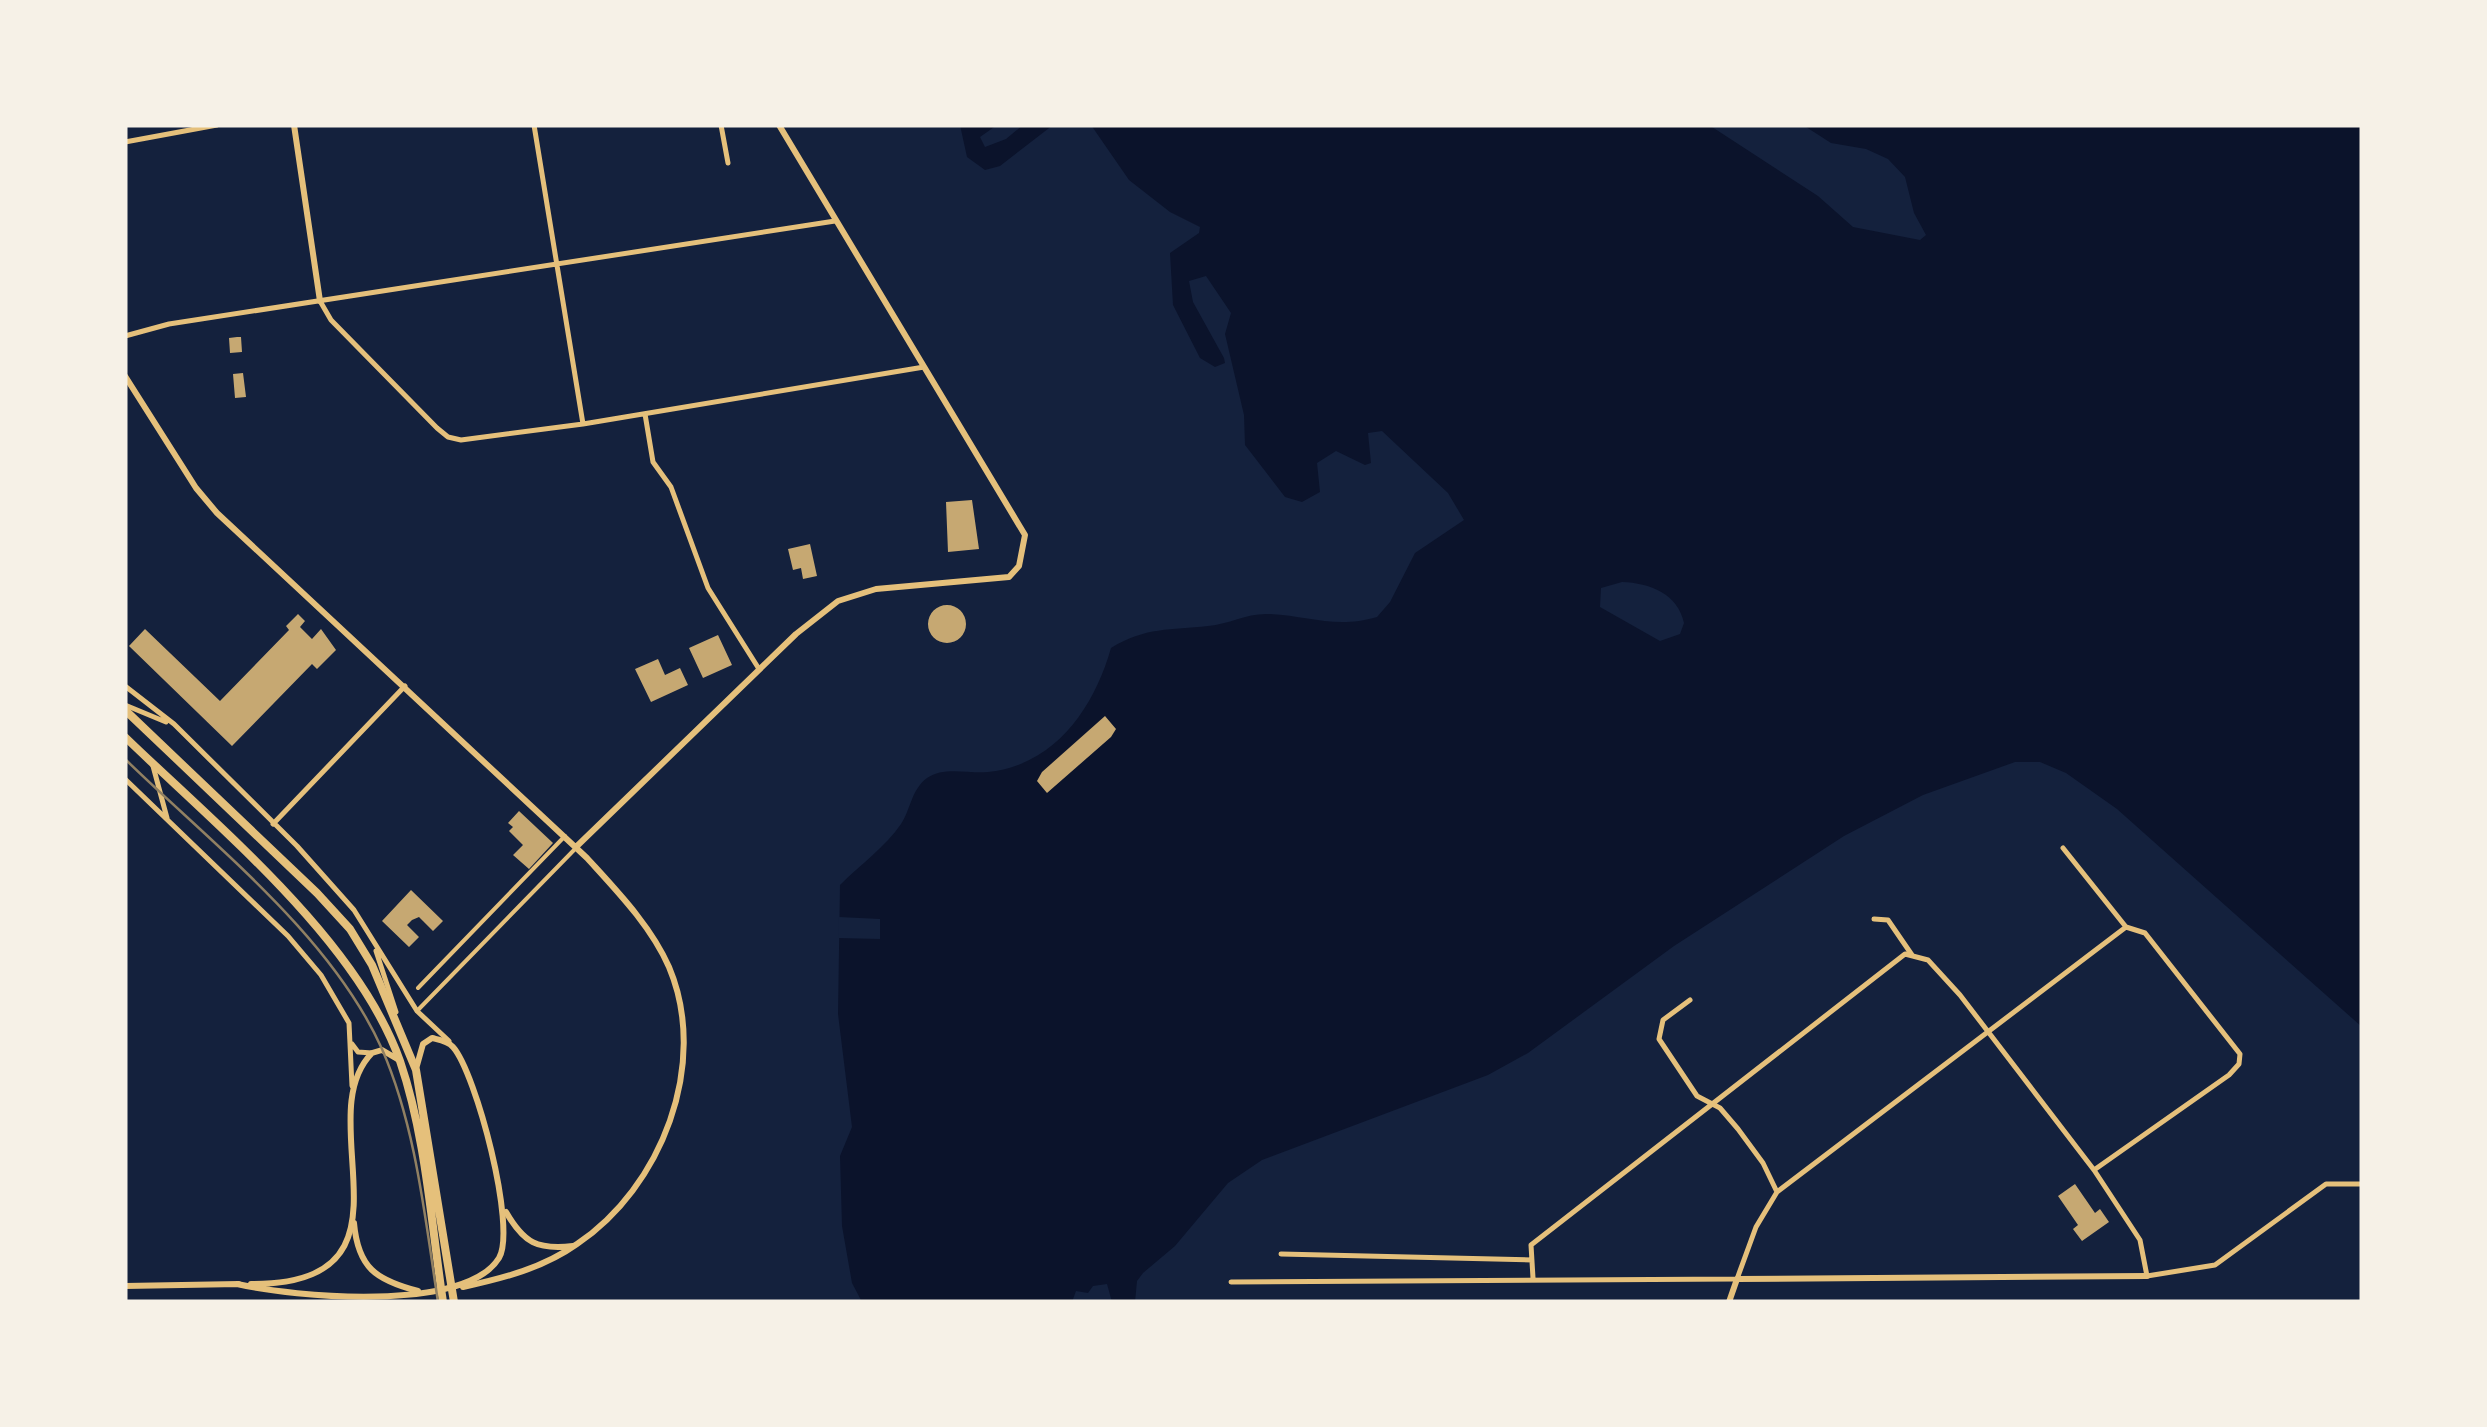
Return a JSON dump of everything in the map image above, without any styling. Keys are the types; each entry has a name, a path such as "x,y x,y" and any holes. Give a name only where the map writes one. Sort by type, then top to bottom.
{"main road":[{"path":"125,708 350,929 372,965 416,1070 454,1302"},
{"path":"125,737 332,942 370,999 399,1060 416,1118 443,1302"}],"street":[{"path":"125,142 217,125"},
{"path":"294,125 320,301 331,320 448,438 487,438 583,424 924,367"},
{"path":"534,125 583,424"},
{"path":"721,125 728,164"},
{"path":"417,1011 576,847 760,670 842,598 876,589 1008,577 1019,566 1025,535 779,125"},
{"path":"125,336 169,324 835,221"},
{"path":"125,376 196,488 217,513 566,836 629,906 670,970 678,997 681,1077 672,1118 654,1157 625,1202 575,1246 520,1272 464,1287 326,1298 237,1284"},
{"path":"645,414 654,462 671,487 708,588 760,670"},
{"path":"125,686 174,724 354,910 417,1011 454,1048 480,1112 506,1212 506,1240 499,1258 464,1287"},
{"path":"273,824 406,686"},
{"path":"125,708 174,724"},
{"path":"152,764 168,821"},
{"path":"125,779 288,936 321,976 349,1022 356,1246 365,1266 388,1283 418,1291"},
{"path":"418,988 566,836"},
{"path":"2063,848 2126,927 2145,934 2240,1054 2239,1064 2229,1075 2094,1170"},
{"path":"540,862 551,874"},
{"path":"516,887 527,898"},
{"path":"509,895 519,906"},
{"path":"493,911 504,922"},
{"path":"1874,919 1888,920 1914,955 1960,995 2094,1170 2140,1240 2148,1276"},
{"path":"484,920 496,930"},
{"path":"1730,1302 1756,1227 1777,1192 2126,927"},
{"path":"469,935 480,946"},
{"path":"373,940 402,1034"},
{"path":"461,944 472,955"},
{"path":"1532,1278 1532,1245 1891,962 1914,955"},
{"path":"1690,1000 1663,1020 1658,1033 1691,1088 1720,1108 1764,1163 1777,1192"},
{"path":"416,1070 423,1044 432,1038 454,1048"},
{"path":"350,1042 358,1052 382,1050 399,1060"},
{"path":"352,1089 372,1053"},
{"path":"1231,1282 2148,1276 2215,1265 2326,1184 2362,1184"},
{"path":"506,1212 530,1244 550,1249 575,1246"},
{"path":"125,1286 281,1283 311,1276 329,1262 354,1223"},
{"path":"1281,1254 1532,1260"}],"water":[{"path":"960,125 997,125 980,137 985,147 1006,139 1023,125 1053,125 1000,166 985,170 967,157"},
{"path":"1091,125 1709,125 1818,196 1853,227 1920,240 1926,235 1914,213 1905,177 1888,159 1866,149 1831,143 1803,125 2362,125 2362,1027 2117,809 2066,773 2040,762 2015,762 1923,795 1844,836 1674,946 1528,1053 1488,1075 1262,1160 1228,1183 1175,1246 1143,1273 1137,1281 1135,1302 1112,1302 1107,1284 1093,1286 1088,1293 1076,1291 1072,1302 862,1302 852,1283 842,1226 840,1156 852,1127 838,1014 840,885 895,832 927,778 941,772 988,772 1012,767 1052,746 1082,712 1111,648 1147,633 1216,625 1261,614 1335,622 1377,617 1390,602 1415,553 1464,520 1448,493 1382,431 1368,433 1371,463 1365,465 1336,451 1317,463 1320,492 1302,502 1285,497 1245,445 1244,415 1225,334 1231,313 1206,276 1189,281 1193,302 1224,358 1225,363 1215,367 1200,358 1173,305 1170,253 1199,233 1200,227 1170,212 1129,180","holes":["1632,583 1661,592 1676,604 1684,623 1680,634 1660,641 1600,607 1601,588"]}],"pier":[{"path":"839,917 880,919 880,939 838,938"}],"building":[{"path":"241,337 242,352 230,353 229,338"},
{"path":"243,373 246,397 235,398 233,374"},
{"path":"972,500 979,549 948,552 946,502"},
{"path":"810,544 817,576 803,579 801,568 793,570 788,549"},
{"path":"947,605 960,611 966,624 960,637 947,643 934,637 928,624 934,611"},
{"path":"298,614 305,621 300,627 312,639 321,629 336,650 317,669 312,664 232,746 129,646 145,629 220,701 289,630 286,626"},
{"path":"718,635 732,665 703,678 689,648"},
{"path":"658,659 665,675 680,668 688,685 651,702 635,669"},
{"path":"1105,716 1116,729 1111,737 1047,793 1037,781 1042,772"},
{"path":"519,811 553,843 529,869 513,855 523,845 509,831 513,827 508,823"},
{"path":"411,890 443,921 433,931 419,917 412,920 407,925 419,937 409,947 382,921"},
{"path":"2075,1184 2095,1213 2100,1209 2109,1222 2082,1241 2073,1229 2078,1225 2058,1196"}],"tram line":[{"path":"125,759 267,894 333,968 360,1007 382,1049 403,1110 418,1173 438,1302"}]}
